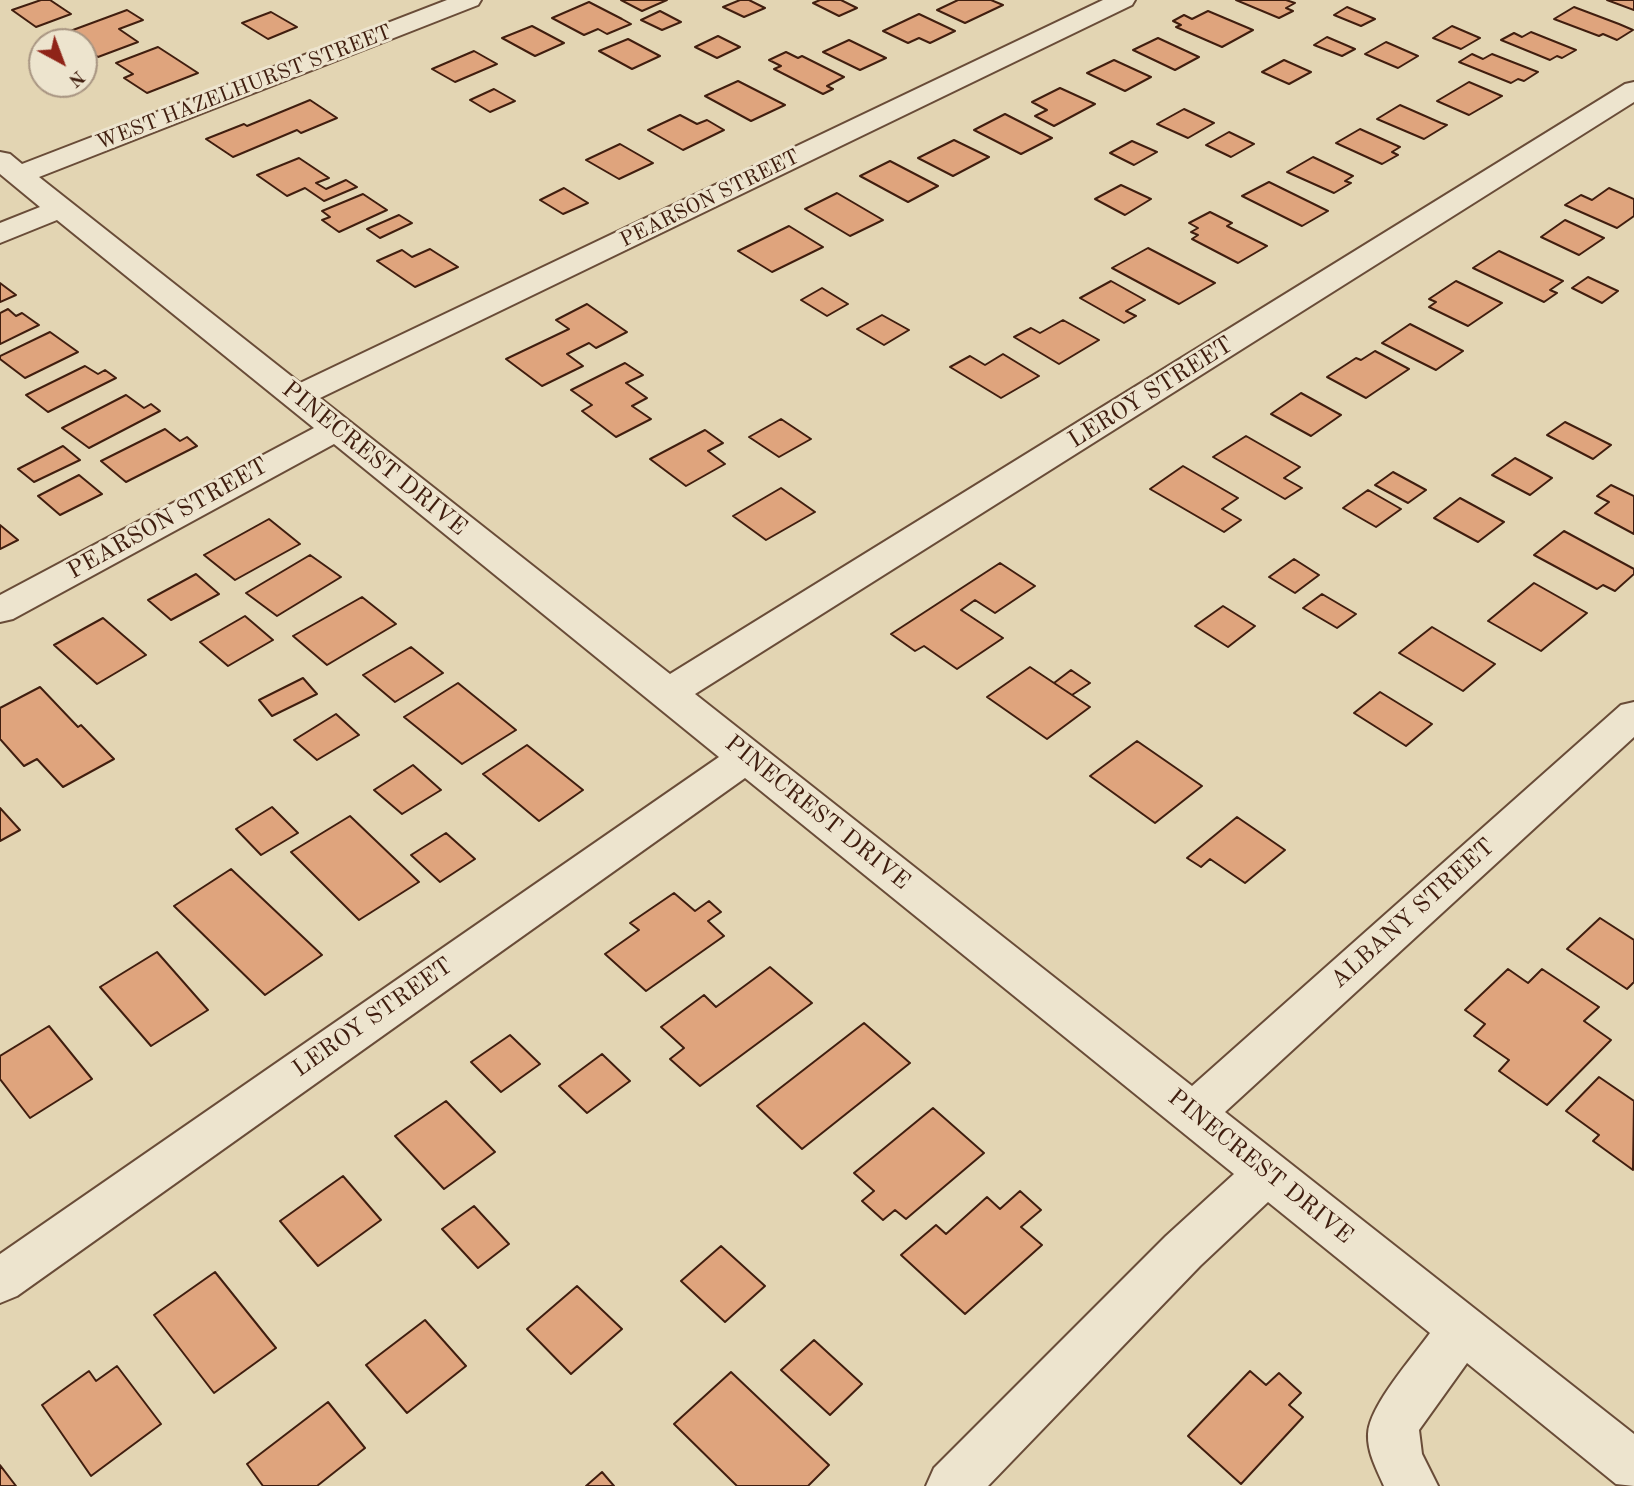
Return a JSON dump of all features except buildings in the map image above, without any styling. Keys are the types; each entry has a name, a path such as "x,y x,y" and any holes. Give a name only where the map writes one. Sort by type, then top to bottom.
{"street":[{"name":"WEST HAZELHURST STREET","path":"9,168 469,0"},
{"name":"PEARSON STREET","path":"297,397 1123,0"},
{"name":"LEROY STREET","path":"667,694 1634,90"},
{"name":"PINECREST DRIVE","path":"9,168 1634,1466"},
{"path":"0,234 60,209"},
{"name":"PEARSON STREET","path":"0,610 337,429"},
{"name":"ALBANY STREET","path":"1193,1113 1634,715"},
{"name":"LEROY STREET","path":"0,1280 747,757"},
{"path":"952,1486 1183,1251 1268,1173"},
{"path":"1412,1486 1391,1435 1395,1417 1406,1408 1462,1328"}]}
